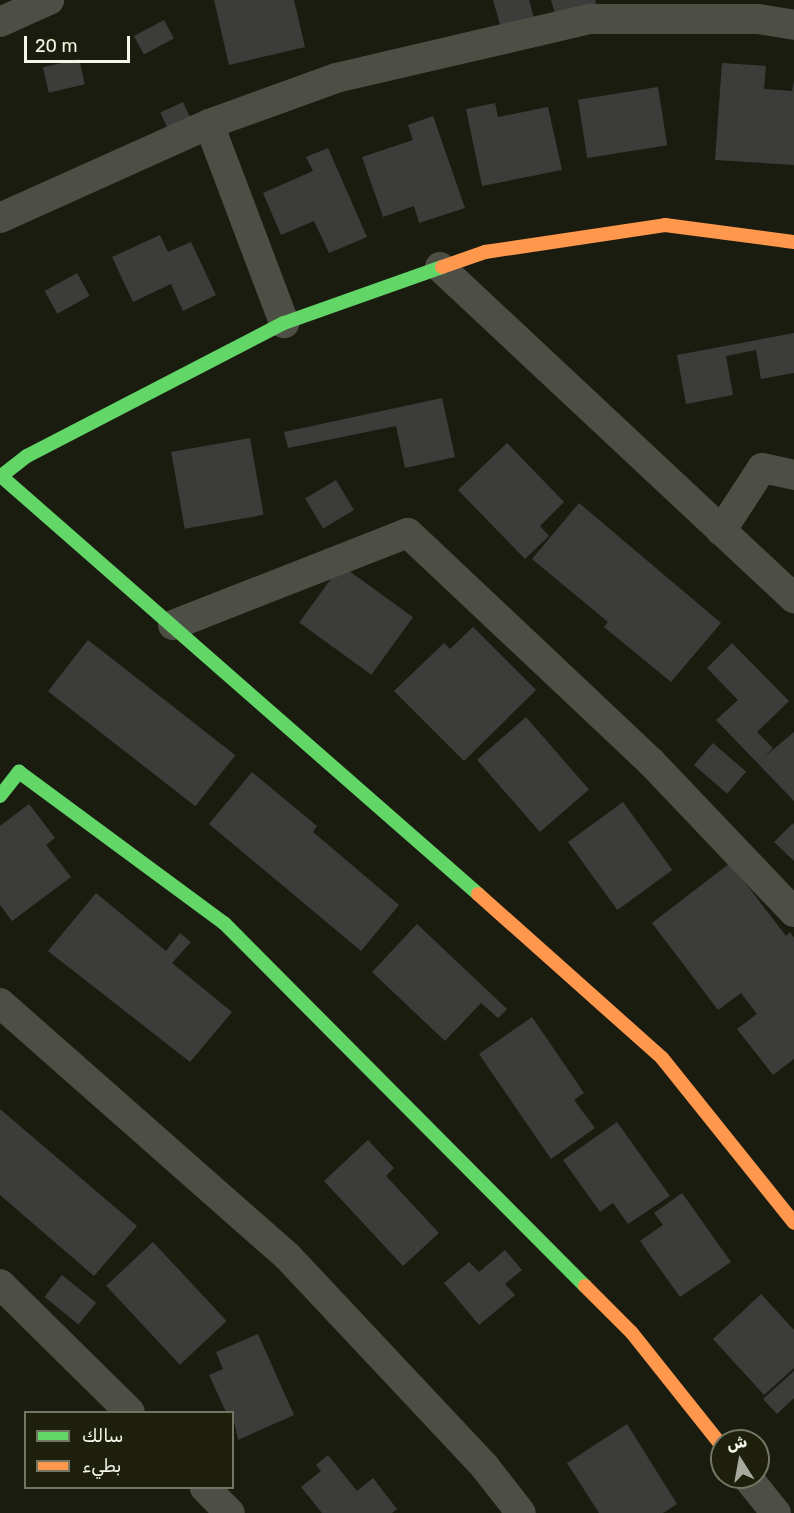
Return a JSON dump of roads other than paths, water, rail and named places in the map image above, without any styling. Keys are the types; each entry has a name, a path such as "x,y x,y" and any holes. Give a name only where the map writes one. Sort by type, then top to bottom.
{"street":[{"path":"0,22 49,0"},
{"path":"0,218 209,124 336,78 590,20 758,19 794,25"},
{"path":"209,124 284,323"},
{"path":"794,242 665,225 485,252 284,323 27,456 1,476 173,625 662,1058 794,1223"},
{"path":"440,267 794,598"},
{"path":"721,531 762,468 794,475"},
{"path":"173,625 408,533 651,762 794,912"},
{"path":"0,796 19,772 224,923 632,1333 710,1431"},
{"path":"0,1003 289,1258 485,1467 521,1513"},
{"path":"0,1284 128,1411"},
{"path":"206,1489 230,1513"},
{"path":"757,1489 776,1513"}]}
